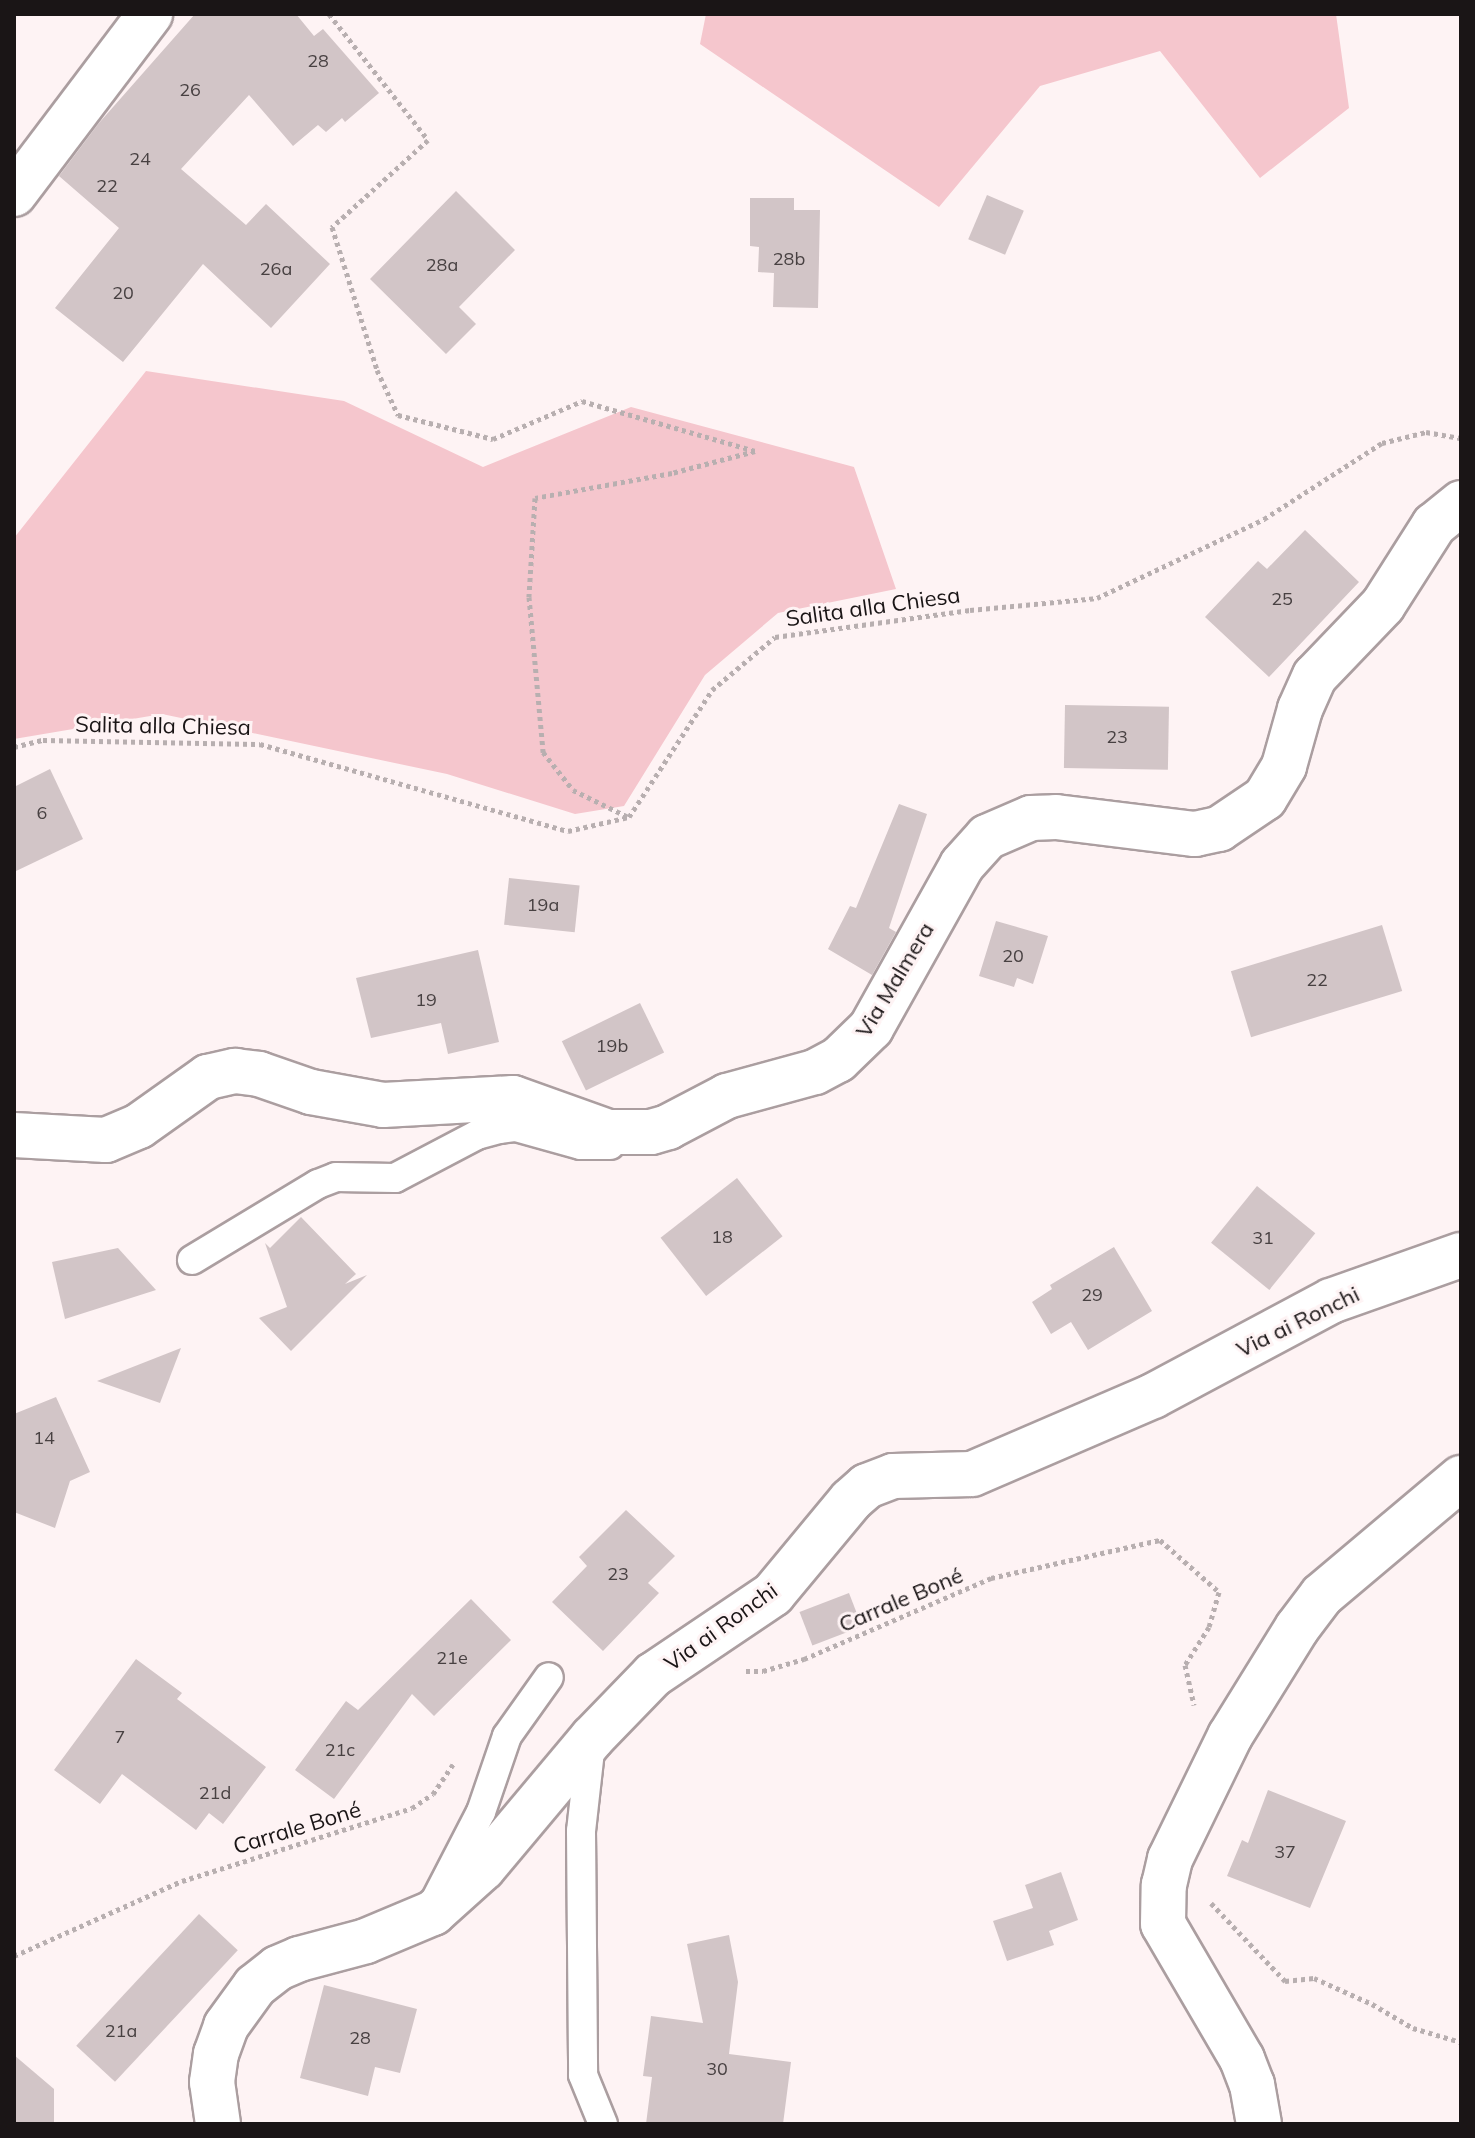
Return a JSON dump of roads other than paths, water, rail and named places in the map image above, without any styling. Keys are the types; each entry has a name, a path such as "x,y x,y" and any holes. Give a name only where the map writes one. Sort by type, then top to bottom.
{"street":[{"path":"14,194 150,14"},
{"name":"Via Malmera","path":"14,1135 106,1140 139,1126 208,1077 235,1071 259,1074 311,1092 383,1105 513,1098 534,1103 580,1123 619,1132 651,1132 668,1127 727,1096 815,1072 838,1060 871,1028 962,865 987,837 1005,826 1031,818 1056,817 1195,834 1219,829 1248,813 1276,785 1300,709 1315,676 1383,605 1434,525 1461,503"},
{"name":"Via ai Ronchi","path":"218,2124 212,2082 216,2054 226,2026 255,1986 278,1968 299,1959 393,1932 433,1913 483,1868 592,1738 653,1675 773,1594 851,1500 867,1486 893,1476 972,1474 1153,1396 1331,1301 1461,1255"},
{"path":"1259,2124 1252,2085 1242,2059 1163,1924 1164,1885 1170,1859 1230,1736 1297,1628 1322,1595 1461,1478"}],"lane":[{"path":"192,1260 318,1184 336,1177 395,1178 477,1135 499,1129 516,1127 581,1145 603,1147 612,1145 619,1132"},
{"path":"433,1913 438,1892 481,1812 507,1736 549,1677"},
{"path":"592,1738 581,1831 583,2075 603,2124"}]}
